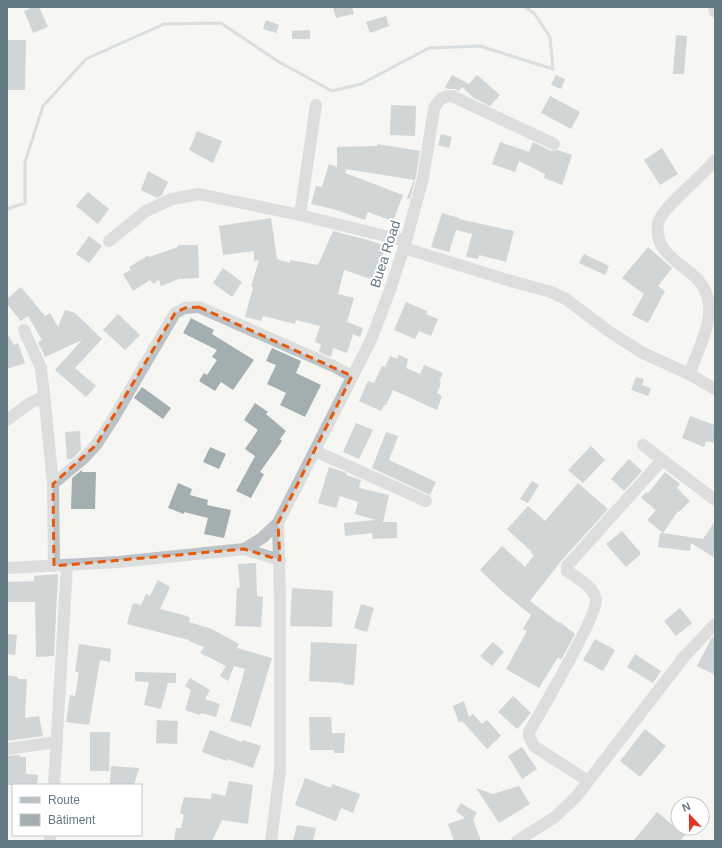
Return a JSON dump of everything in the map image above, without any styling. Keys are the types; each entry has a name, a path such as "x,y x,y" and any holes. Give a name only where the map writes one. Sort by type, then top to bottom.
{"street":[{"path":"714,7 715,12"},
{"name":"Buea Road","path":"278,523 371,340 405,245 423,178 434,109 440,99 446,96 452,96 554,144"},
{"path":"300,214 316,105"},
{"path":"689,374 710,319 709,305 706,294 698,280 672,258 662,247 658,236 658,223 665,211 715,160"},
{"path":"109,241 146,211 172,199 199,194 300,214 405,245 511,281 551,292 566,299 607,330 641,352 689,374 715,389"},
{"path":"52,484 83,459 96,445 113,419 175,313 185,308 199,307 334,366 352,376"},
{"path":"24,330 41,368 52,484 54,566"},
{"path":"7,420 30,403 39,399 45,403"},
{"path":"643,445 715,500"},
{"path":"315,451 426,501"},
{"path":"588,781 534,746 528,736 581,638 596,604 595,594 592,589 567,571 567,566 662,460"},
{"path":"244,549 262,538 278,523"},
{"path":"271,841 280,770 280,560 278,523"},
{"path":"7,568 118,562 244,549 280,560"},
{"path":"54,784 67,565"},
{"path":"518,841 555,816 576,797 684,657 715,624"},
{"path":"7,749 57,742"}],"highlighted area":[{"path":"199,307 352,376 278,523 280,560 244,549 54,566 53,484 96,445 175,313 185,308"}],"building":[{"path":"33,7 39,7 48,27 33,33 24,11"},
{"path":"333,7 352,7 354,14 336,18"},
{"path":"386,16 389,26 370,33 366,22"},
{"path":"266,20 279,25 276,33 263,29"},
{"path":"310,30 310,39 292,39 292,31"},
{"path":"676,35 687,36 684,74 673,74"},
{"path":"7,40 26,40 25,90 7,90"},
{"path":"452,75 469,84 477,75 500,95 490,106 474,98 462,87 459,91 455,89 448,89 445,87"},
{"path":"556,75 565,79 561,89 551,85"},
{"path":"550,96 580,112 571,129 541,113"},
{"path":"391,105 416,106 415,136 390,135"},
{"path":"197,131 222,141 213,163 189,150"},
{"path":"441,134 452,137 449,148 438,145"},
{"path":"500,142 529,152 533,142 551,151 558,150 572,155 562,185 544,178 545,174 519,161 515,172 492,164"},
{"path":"377,144 420,151 416,176 410,199 407,198 414,180 346,169 345,173 403,195 393,221 368,212 365,220 333,209 311,204 316,186 322,187 329,164 337,167 337,147 377,146"},
{"path":"662,148 678,174 660,185 644,160"},
{"path":"148,171 168,182 162,195 157,198 141,190"},
{"path":"88,192 109,209 98,224 76,206"},
{"path":"442,213 459,219 514,231 506,262 479,255 478,259 466,257 472,234 456,230 449,252 431,247"},
{"path":"271,218 277,259 290,263 290,260 318,265 333,231 386,246 374,280 344,270 338,294 354,298 347,322 363,328 360,337 353,334 347,353 333,348 331,357 319,352 321,344 315,342 320,326 296,320 295,324 263,316 261,321 245,317 253,287 251,287 259,260 254,261 254,251 223,255 219,226"},
{"path":"89,236 102,246 89,263 76,254"},
{"path":"178,245 198,245 199,278 179,279 161,286 159,279 154,284 150,280 133,291 123,274 131,270 129,267 149,255 149,257 178,247"},
{"path":"648,247 672,268 658,286 665,291 648,323 632,315 644,294 622,278"},
{"path":"584,254 609,266 605,275 579,263"},
{"path":"223,268 242,282 232,297 213,283"},
{"path":"21,287 45,316 50,313 58,327 65,310 75,313 102,339 75,368 96,386 86,397 55,370 82,340 45,357 38,342 42,340 28,316 21,321 7,304 7,299"},
{"path":"406,302 427,311 426,314 438,319 431,336 419,331 415,339 394,330"},
{"path":"118,314 140,335 125,350 103,330"},
{"path":"191,318 214,330 212,334 254,360 233,390 221,382 215,391 199,381 204,373 207,375 217,360 212,357 217,350 183,333"},
{"path":"7,333 14,345 18,343 25,363 7,369"},
{"path":"272,348 301,361 296,373 321,385 305,417 280,405 286,393 267,384 276,365 266,361"},
{"path":"399,355 408,359 406,368 420,374 424,365 443,373 439,382 441,383 437,393 442,396 437,410 393,390 386,405 384,405 381,411 359,401 368,381 374,383 382,366 385,367 390,356 397,359"},
{"path":"636,377 644,379 642,385 651,388 648,396 631,390"},
{"path":"142,387 171,408 163,419 134,398"},
{"path":"255,403 268,412 266,414 286,431 280,439 282,441 260,472 264,474 251,498 236,491 255,456 245,449 258,430 244,420"},
{"path":"690,416 715,425 715,443 706,441 704,447 682,438"},
{"path":"356,423 373,430 359,459 343,452"},
{"path":"80,431 81,450 72,459 67,459 65,432"},
{"path":"386,432 398,436 389,460 436,482 430,495 372,468"},
{"path":"591,446 605,460 583,483 568,470"},
{"path":"210,447 226,454 219,469 203,462"},
{"path":"629,459 642,471 624,491 611,479"},
{"path":"329,467 347,473 346,475 361,480 359,488 389,495 383,522 397,522 397,538 373,539 372,533 345,536 344,523 376,520 355,514 358,502 340,496 336,508 318,503"},
{"path":"82,470 82,472 96,472 95,509 71,509 72,478"},
{"path":"665,472 680,484 677,488 690,501 679,512 678,511 663,533 647,520 656,510 641,498 646,492 648,493"},
{"path":"532,481 539,485 528,503 520,499"},
{"path":"178,483 192,489 190,495 208,500 207,505 231,510 224,538 204,534 208,518 184,512 184,514 168,508"},
{"path":"578,483 608,509 561,561 530,601 575,634 561,660 558,657 539,688 506,669 527,631 523,629 531,615 504,593 480,570 502,546 525,567 534,555 507,529 528,506 545,521"},
{"path":"715,521 715,558 691,543 690,551 658,547 660,533 703,539"},
{"path":"622,531 640,552 640,555 626,567 606,544"},
{"path":"256,563 257,596 263,597 261,627 235,626 237,588 240,588 238,564"},
{"path":"58,574 54,656 36,657 35,602 7,602 7,582 34,581 34,576"},
{"path":"158,580 170,587 160,609 187,616 190,618 189,622 212,629 239,644 237,648 272,658 251,727 230,721 245,669 234,666 228,681 220,676 226,666 200,653 204,647 189,640 127,624 133,603 141,605 146,594 150,596"},
{"path":"292,588 333,591 332,627 290,626"},
{"path":"361,604 374,608 367,632 354,628"},
{"path":"680,608 692,623 676,636 664,621"},
{"path":"7,634 17,635 15,655 7,654"},
{"path":"715,635 715,675 697,666 711,639"},
{"path":"595,639 615,650 603,671 583,660"},
{"path":"311,642 357,644 354,685 309,681"},
{"path":"493,642 504,652 492,666 480,656"},
{"path":"79,644 111,649 110,662 100,660 89,725 66,722 70,695 75,696 79,672 75,672"},
{"path":"635,654 661,671 653,683 627,667"},
{"path":"135,672 176,673 176,683 168,683 161,709 144,705 149,682 135,681"},
{"path":"7,675 18,677 18,679 27,679 25,718 39,716 43,736 7,741"},
{"path":"190,678 210,690 205,699 220,704 216,717 201,713 200,715 185,710 191,690 185,686"},
{"path":"513,696 531,713 517,729 498,712"},
{"path":"464,701 469,717 473,714 482,724 487,720 501,736 487,749 462,721 459,723 453,706"},
{"path":"309,717 331,717 332,733 345,733 344,753 334,753 334,750 310,750"},
{"path":"157,720 178,721 177,744 156,743"},
{"path":"645,729 666,746 640,777 620,761"},
{"path":"210,730 242,742 243,740 261,746 253,768 202,752"},
{"path":"90,732 110,732 109,771 90,771"},
{"path":"522,747 537,769 522,779 508,756"},
{"path":"19,755 20,757 26,757 26,774 38,775 37,784 7,785 7,756"},
{"path":"111,766 139,768 134,784 110,784"},
{"path":"305,778 331,788 332,784 360,794 353,813 341,808 336,821 295,805"},
{"path":"229,781 253,785 248,824 222,820 212,841 174,841 176,828 181,828 184,815 180,813 184,797 211,799 212,793 225,796"},
{"path":"519,786 530,804 499,823 476,788 493,794"},
{"path":"461,803 477,813 473,819 481,841 454,841 448,824 465,818 456,811"},
{"path":"657,812 670,823 670,836 684,836 680,841 633,841"},
{"path":"297,825 316,828 313,841 293,841"}],"waterway":[{"path":"7,209 25,203 25,162 43,106 86,59 164,24 221,23 279,62 332,91 361,84 429,48 480,46 553,69 550,37 534,13 525,7"}]}
